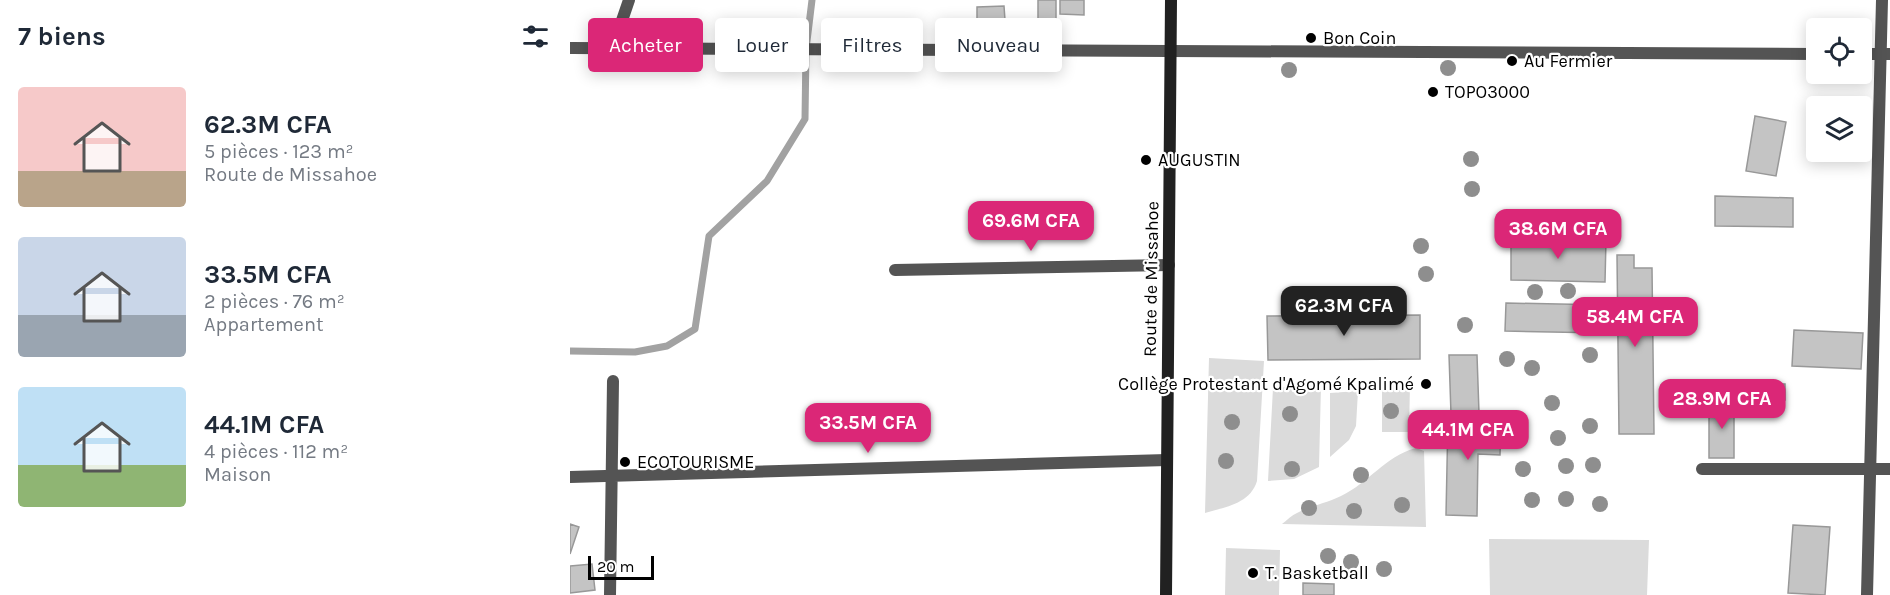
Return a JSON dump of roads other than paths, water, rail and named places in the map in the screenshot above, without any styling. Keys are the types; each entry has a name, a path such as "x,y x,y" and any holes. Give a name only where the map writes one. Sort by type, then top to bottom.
{"main road":[{"name":"Route de Missahoe","path":"1166,595 1171,0"}],"street":[{"path":"570,41 615,41 629,0"},
{"path":"1867,595 1885,54 1882,0"},
{"path":"570,48 1806,54"},
{"path":"895,270 1169,265"},
{"path":"610,595 613,381"},
{"path":"570,477 1167,460"},
{"path":"1702,469 1890,469"}],"waterway":[{"path":"570,351 635,352 667,346 695,329 709,236 767,181 805,119 806,49 812,0"}],"place":[{"name":"Bon Coin","path":"1311,38"},
{"name":"Au Fermier","path":"1512,61"},
{"name":"TOPO3000","path":"1433,92"},
{"name":"AUGUSTIN","path":"1146,160"},
{"name":"Collège Protestant d'Agomé Kpalimé","path":"1426,384"},
{"name":"ECOTOURISME","path":"625,462"},
{"name":"T. Basketball","path":"1253,573"}]}
